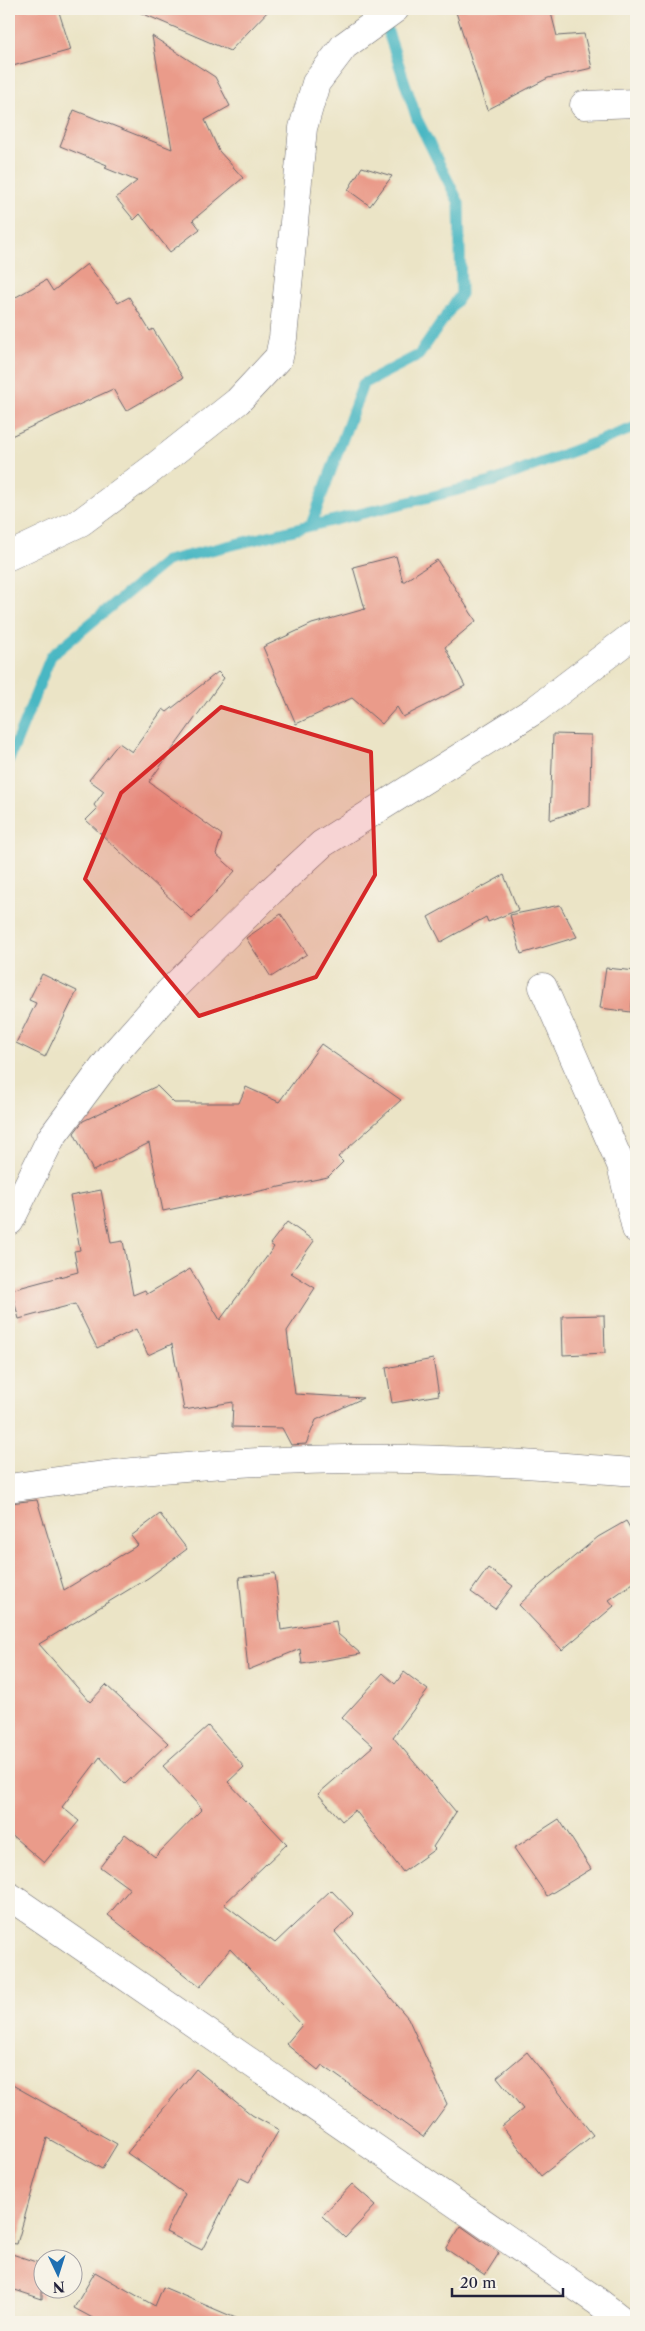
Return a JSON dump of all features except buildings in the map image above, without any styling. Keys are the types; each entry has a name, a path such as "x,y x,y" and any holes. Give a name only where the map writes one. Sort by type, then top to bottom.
{"street":[{"path":"9,556 81,522 238,401 279,357 283,338 303,128 316,83 344,46 395,9"},
{"path":"584,105 636,103"},
{"path":"10,1221 51,1138 112,1056 169,992 270,892 322,844 535,710 636,633"},
{"path":"543,987 621,1165 636,1228"},
{"path":"9,1488 154,1469 281,1461 465,1460 636,1472"},
{"path":"9,1896 597,2301 624,2322"}],"highlighted area":[{"path":"221,707 371,752 375,875 316,977 199,1016 85,879 121,793"}],"waterway":[{"path":"311,525 363,384 419,355 461,294 459,203 417,119 383,17"},
{"path":"9,760 51,656 166,561 491,482 636,427"}]}
